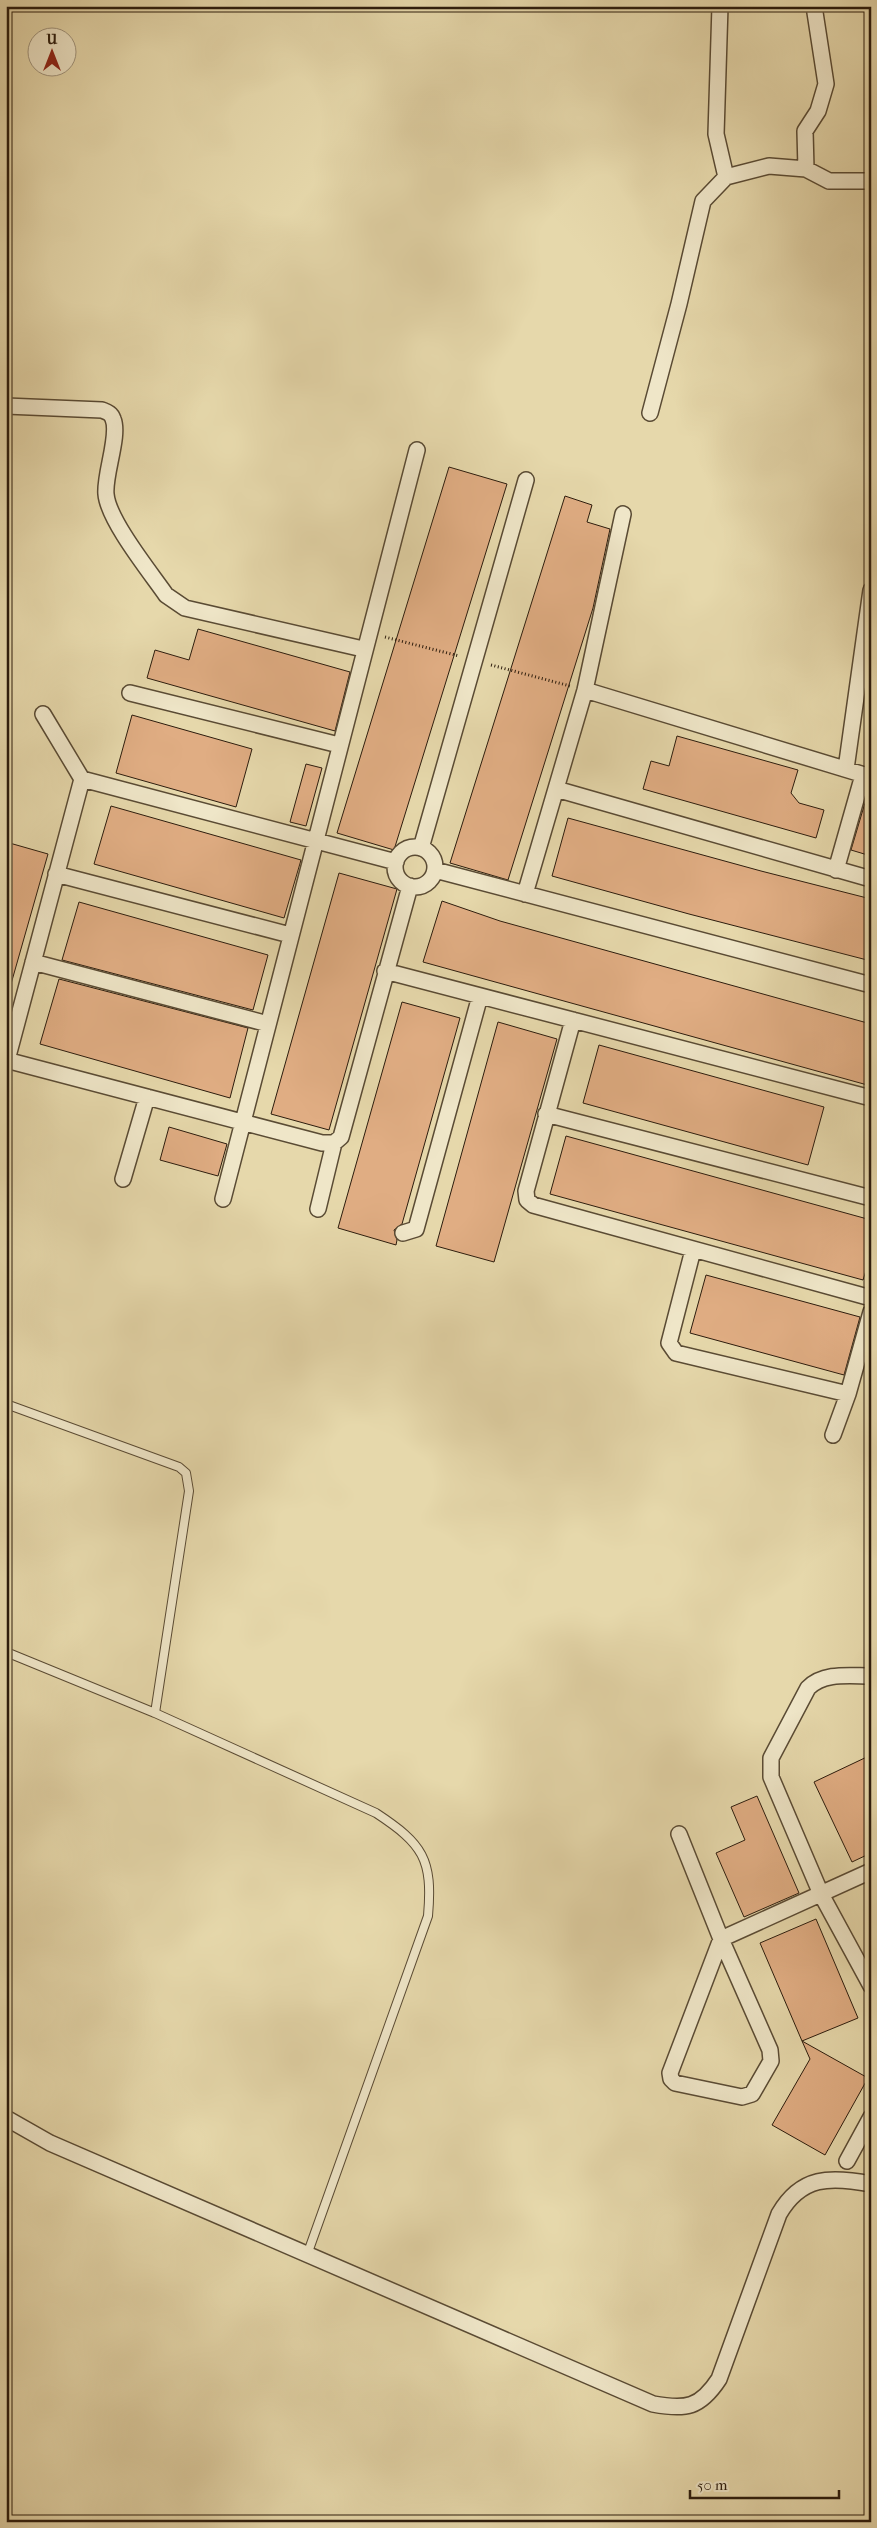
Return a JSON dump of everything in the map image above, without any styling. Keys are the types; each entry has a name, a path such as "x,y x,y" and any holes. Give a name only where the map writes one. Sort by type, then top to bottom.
{"street":[{"path":"720,6 716,134 726,177"},
{"path":"806,169 805,131 818,111 826,84 814,6"},
{"path":"650,413 680,304 703,201 726,177 769,166 806,169 829,181 871,181"},
{"path":"6,406 102,410 109,413 113,418 114,434 105,492 109,510 166,595 173,602 185,608 363,649"},
{"path":"223,1199 363,649 416,450"},
{"path":"421,848 526,480"},
{"path":"524,894 585,690 623,514"},
{"path":"846,769 871,590"},
{"path":"585,690 867,776 836,870"},
{"path":"130,694 339,745"},
{"path":"43,714 82,779 396,862"},
{"path":"82,779 7,1060 322,1143 334,1143"},
{"path":"556,789 871,879"},
{"path":"421,848 432,857 435,870 432,879 426,884 410,886 398,877 396,862 406,850 421,848"},
{"path":"435,870 871,985"},
{"path":"56,874 290,935"},
{"path":"318,1209 334,1143 340,1137 410,886"},
{"path":"33,962 268,1024"},
{"path":"386,971 871,1098"},
{"path":"403,1233 416,1229 480,996"},
{"path":"573,1020 526,1192 527,1200 534,1205 871,1298"},
{"path":"123,1179 147,1097"},
{"path":"546,1114 871,1198"},
{"path":"693,1250 669,1343 670,1348 676,1353 848,1394"},
{"path":"833,1435 848,1394 871,1312"},
{"path":"871,1676 830,1676 814,1682 808,1688 771,1758 771,1777 820,1894 871,1986"},
{"path":"679,1834 721,1939 771,2055 771,2061 752,2094 748,2096 674,2083 670,2079 670,2073 721,1939 871,1871"},
{"path":"847,2161 871,2117"},
{"path":"6,2118 50,2143 307,2255 653,2404 676,2408 694,2405 709,2395 719,2379 779,2214 788,2198 801,2187 819,2182 837,2180 871,2184"}],"lane":[{"path":"6,1404 179,1467 186,1473 189,1491 155,1713"},
{"path":"6,1652 155,1713 376,1813 405,1832 424,1859 430,1884 428,1916 307,2255"}],"building":[{"path":"449,467 507,484 394,850 337,833"},
{"path":"565,496 592,505 587,522 610,529 593,608 508,880 450,863"},
{"path":"198,629 350,672 335,731 147,678 155,650 189,660"},
{"path":"132,715 252,749 236,807 116,773"},
{"path":"677,736 798,770 791,793 799,803 824,810 816,838 643,789 651,761 669,766"},
{"path":"306,764 322,768 306,826 290,822"},
{"path":"867,796 871,797 871,856 851,850"},
{"path":"111,806 301,860 284,918 94,864"},
{"path":"568,818 871,899 871,961 552,876"},
{"path":"6,842 48,854 11,984 6,984"},
{"path":"339,873 397,889 329,1130 271,1114"},
{"path":"442,901 500,921 871,1024 871,1086 423,962"},
{"path":"79,902 268,955 253,1010 62,960"},
{"path":"59,979 248,1028 230,1098 40,1044"},
{"path":"402,1002 460,1018 402,1224 394,1230 397,1240 396,1245 338,1228"},
{"path":"498,1022 557,1039 494,1262 436,1246"},
{"path":"599,1045 824,1107 808,1165 583,1103"},
{"path":"169,1127 227,1144 218,1176 160,1160"},
{"path":"566,1136 871,1220 871,1255 863,1280 550,1194"},
{"path":"706,1275 860,1317 844,1375 690,1333"},
{"path":"871,1755 871,1853 852,1862 814,1782"},
{"path":"757,1796 799,1893 744,1917 716,1853 745,1840 731,1807"},
{"path":"816,1919 858,2018 802,2041 760,1943"},
{"path":"802,2041 868,2078 825,2155 772,2125 810,2059"}]}
